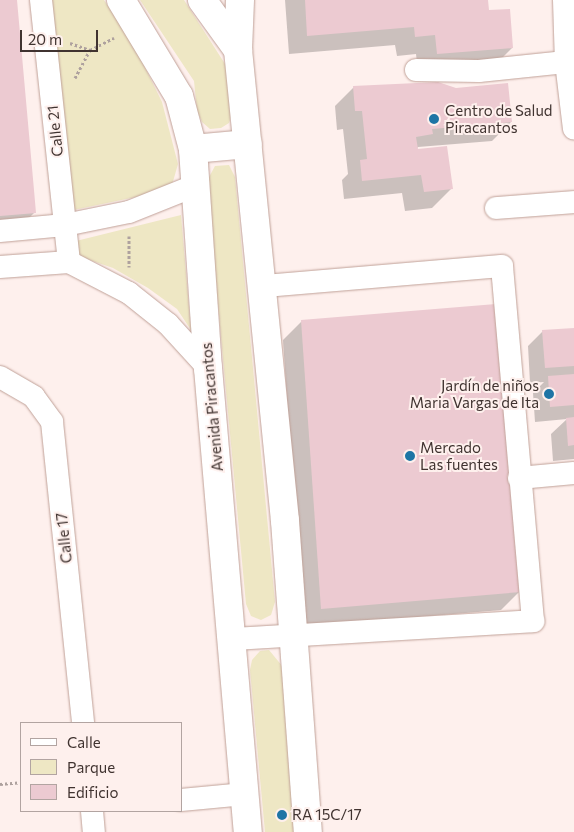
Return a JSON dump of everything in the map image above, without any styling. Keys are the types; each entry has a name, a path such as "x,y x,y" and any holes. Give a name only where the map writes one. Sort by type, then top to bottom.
{"street":[{"name":"Calle 21","path":"41,0 69,262"},
{"name":"Avenida Piracantos","path":"121,0 179,96 192,149 208,368 248,832"},
{"path":"202,0 238,50"},
{"path":"240,0 238,50 264,286 294,636 308,832"},
{"path":"564,0 566,62 574,129"},
{"path":"416,70 479,71 566,62"},
{"path":"192,149 248,144"},
{"path":"0,231 64,226 129,212 194,186"},
{"path":"496,208 574,202"},
{"path":"0,267 69,262 129,293 168,324 208,368"},
{"path":"232,639 533,621 519,478 502,266 264,286"},
{"name":"Calle 17","path":"0,377 34,396 52,422 83,722"},
{"path":"519,478 574,473"},
{"path":"182,800 245,794"},
{"path":"92,812 94,832"}],"path":[{"path":"53,118 90,50 139,27"},
{"path":"129,212 129,293"},
{"path":"0,784 20,782"}],"green space":[{"path":"48,0 104,0 131,39 162,102 178,164 172,185 150,194 69,211"},
{"path":"140,0 184,0 227,67 233,111 229,123 221,128 210,129 202,122 197,111 194,81"},
{"path":"229,165 235,177 275,602 271,615 261,620 251,616 246,604 208,199 208,179 215,166"},
{"path":"181,215 191,330 177,309 148,288 113,268 75,255 76,241"},
{"path":"269,650 283,667 298,832 265,832 250,670 252,660 260,651"}],"building":[{"path":"0,0 17,0 36,213 0,216"},
{"path":"305,0 488,0 489,10 510,9 513,48 437,54 435,35 415,37 414,27 307,36"},
{"path":"438,82 456,88 508,83 512,122 432,129 433,134 416,137 418,149 447,146 453,189 424,192 421,175 362,181 360,160 367,159 362,111 355,111 353,86"},
{"name":"Mercado Las fuentes","path":"496,304 521,592 321,609 301,320"},
{"path":"574,328 574,366 545,368 542,330"},
{"path":"574,374 574,405 550,407 548,376"},
{"path":"574,417 574,445 568,446 566,418"}],"place":[{"name":"Centro de Salud Piracantos","path":"434,119"},
{"name":"Jardín de niños Maria Vargas de Ita","path":"549,394"},
{"name":"Mercado Las fuentes","path":"410,456"},
{"name":"RA 15C/17","path":"282,815"}]}
